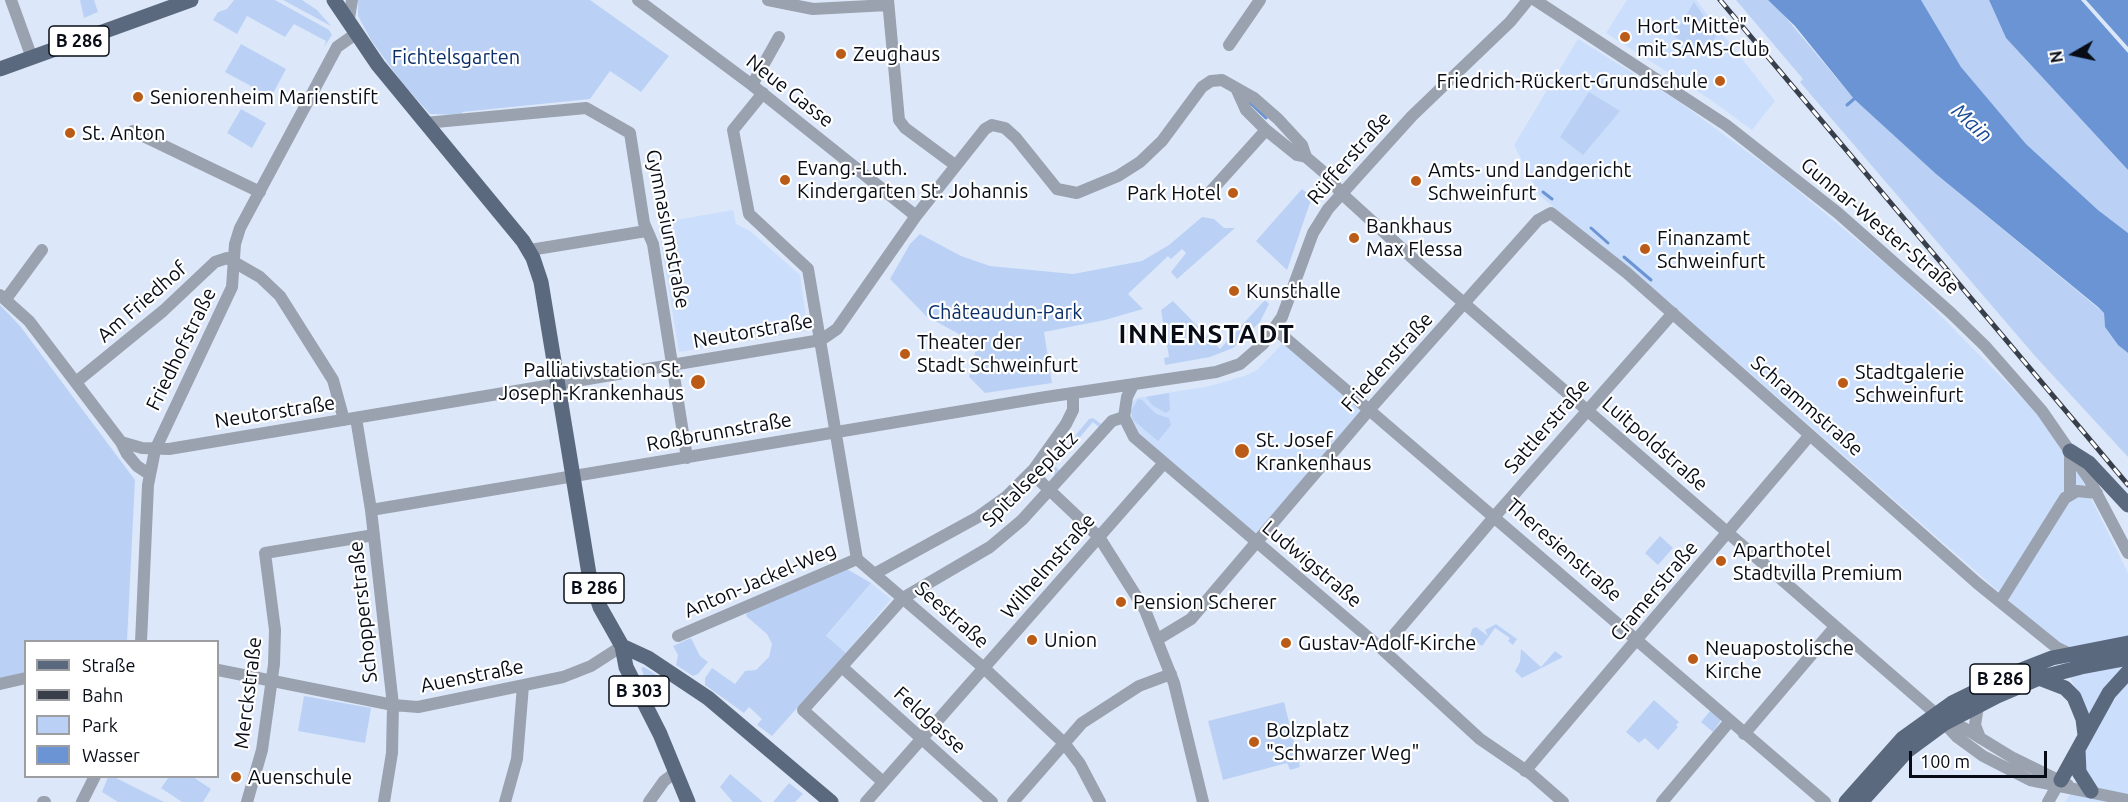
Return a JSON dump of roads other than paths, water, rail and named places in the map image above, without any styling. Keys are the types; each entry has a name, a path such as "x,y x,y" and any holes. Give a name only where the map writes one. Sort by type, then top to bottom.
{"main road":[{"name":"B 286","path":"0,69 191,0"},
{"name":"B 286","path":"333,0 348,18 378,65 530,250 541,282 589,574 600,607 622,646"},
{"path":"2070,451 2089,463 2128,505"},
{"name":"B 286","path":"1861,802 1940,718 1978,706 2070,654 2128,643"},
{"path":"622,646 648,658 708,698 831,802"},
{"name":"B 303","path":"622,646 626,667 688,802"},
{"name":"B 286","path":"1846,802 1894,747 1986,686 2038,671 2080,667 2128,658"},
{"path":"2038,671 2065,688 2074,697 2080,708 2085,735"},
{"path":"2059,784 2109,693 2128,672"},
{"path":"2078,749 2079,772 2091,791"}],"street":[{"path":"11,0 32,57"},
{"path":"348,18 352,0"},
{"name":"Neue Gasse","path":"638,0 763,93 916,216"},
{"path":"768,0 813,9 888,3 899,120 905,128 955,165"},
{"path":"1229,45 1260,0"},
{"name":"Rüfferstraße","path":"1073,393 1232,367 1247,360 1275,329 1287,305 1313,233 1341,193 1444,85 1510,22 1528,0"},
{"name":"Gunnar-Wester-Straße","path":"1535,0 1701,107 1838,213 1985,346 2042,411 2070,451 2097,493 2128,553"},
{"name":"Friedhofstraße","path":"141,640 149,474 155,450 232,287 240,228 338,47 357,33"},
{"path":"752,85 779,37"},
{"name":"Neutorstraße","path":"155,450 821,340 837,330 916,216 985,129 993,124 1005,128 1021,143 1057,189 1077,193 1118,176 1140,162 1162,141 1202,87 1210,81 1222,80 1237,90"},
{"path":"1237,90 1246,110 1266,130 1297,155 1306,157"},
{"path":"1237,90 1254,98 1292,132 1302,145 1306,157"},
{"path":"763,93 733,130 747,205 749,214 808,268 857,559"},
{"name":"Gymnasiumstraße","path":"424,123 579,108 594,110 630,133 646,231 653,243 687,458"},
{"path":"1211,191 1266,130"},
{"path":"133,131 260,192"},
{"name":"Luitpoldstraße","path":"1306,157 1341,193 1940,718 1957,737 2002,767 2030,780 2059,784 2128,800"},
{"name":"Friedenstraße","path":"1158,639 1191,619 1370,410 1546,213"},
{"name":"Schrammstraße","path":"1546,213 1556,214 1673,313 1977,583 2001,600 2039,634 2070,654"},
{"path":"530,250 646,231"},
{"path":"42,250 3,297 29,321 137,466 149,474"},
{"name":"Am Friedhof","path":"76,382 163,311 220,258 234,260"},
{"name":"Schopperstraße","path":"234,260 260,277 280,296 333,380 350,419 371,510 393,705 392,753 384,802"},
{"name":"Sattlerstraße","path":"1382,649 1586,410 1673,313"},
{"name":"Theresienstraße","path":"1275,329 1825,802"},
{"path":"1124,417 1127,398 1133,385"},
{"name":"Roßbrunnstraße","path":"371,510 1073,393"},
{"name":"Spitalseeplatz","path":"876,573 978,517 1006,497 1034,469 1072,415 1073,393"},
{"name":"Spitalseeplatz","path":"884,782 803,710 903,598 990,547 1023,520 1112,421 1124,417"},
{"name":"Ludwigstraße","path":"1124,417 1131,433 1164,463 1382,649 1480,739 1495,747 1563,802"},
{"name":"Cramerstraße","path":"1525,771 1639,640 1810,435"},
{"path":"121,442 155,450"},
{"path":"2001,600 2070,494 2070,451"},
{"name":"Wilhelmstraße","path":"866,802 1164,463"},
{"path":"1034,469 1037,478 1099,537 1135,591 1158,639 1171,674 1203,802"},
{"path":"2070,494 2086,490 2097,493"},
{"name":"Merckstraße","path":"247,802 262,750 273,680 275,630 265,553 374,536"},
{"name":"Seestraße","path":"857,559 985,669 1064,743 1080,764 1100,802"},
{"name":"Anton-Jackel-Weg","path":"678,636 857,559"},
{"path":"1744,734 1835,627"},
{"path":"2038,671 2043,650 2039,634"},
{"name":"Auenstraße","path":"219,670 393,705 418,707 523,686 582,670 622,646"},
{"name":"Feldgasse","path":"842,667 992,802"},
{"path":"1013,802 1082,723 1139,686 1171,674"},
{"path":"0,684 24,678"},
{"path":"505,802 517,759 523,686"},
{"path":"1978,706 1975,725 1981,739"},
{"name":"Luitpoldstraße","path":"1940,718 1964,728 2059,784"},
{"path":"1662,802 1730,721"},
{"path":"649,802 664,781 676,772"},
{"path":"82,802 94,778"},
{"path":"2048,802 2059,784"}],"water":[{"name":"Main","path":"1768,0 1921,0 1961,67 2026,144 2098,210 2128,233 2128,353 2118,345 2105,327 2104,313 2098,307 1936,174 1854,99 1795,26"},
{"path":"1989,0 2081,0 2128,53 2128,170 2006,38"},
{"path":"2086,0 2128,0 2128,47"}],"waterway":[{"path":"1847,105 1854,99"},
{"path":"1250,103 1266,118"},
{"path":"1543,192 1552,199"},
{"path":"1591,228 1608,243"},
{"path":"1624,257 1651,280"}],"railway":[{"path":"1720,0 2128,485"}],"place":[{"name":"Hort \"Mitte\" mit SAMS-Club","path":"1625,37"},
{"name":"Zeughaus","path":"841,54"},
{"name":"Friedrich-Rückert-Grundschule","path":"1720,81"},
{"name":"Seniorenheim Marienstift","path":"138,97"},
{"name":"St. Anton","path":"70,133"},
{"name":"Evang.-Luth. Kindergarten St. Johannis","path":"785,180"},
{"name":"Amts- und Landgericht Schweinfurt","path":"1416,181"},
{"name":"Park Hotel","path":"1233,193"},
{"name":"Bankhaus Max Flessa","path":"1354,238"},
{"name":"Finanzamt Schweinfurt","path":"1645,249"},
{"name":"Kunsthalle","path":"1234,291"},
{"name":"Theater der Stadt Schweinfurt","path":"905,354"},
{"name":"Palliativstation St. Joseph-Krankenhaus","path":"698,382"},
{"name":"Stadtgalerie Schweinfurt","path":"1843,383"},
{"name":"St. Josef Krankenhaus","path":"1242,451"},
{"name":"Aparthotel Stadtvilla Premium","path":"1721,561"},
{"name":"Pension Scherer","path":"1121,602"},
{"name":"Union","path":"1032,640"},
{"name":"Gustav-Adolf-Kirche","path":"1286,643"},
{"name":"Neuapostolische Kirche","path":"1693,659"},
{"name":"Bolzplatz \"Schwarzer Weg\"","path":"1254,742"},
{"name":"Auenschule","path":"236,777"}],"district":[{"name":"INNENSTADT","path":"1207,334"}],"park label":[{"name":"Fichtelsgarten","path":"456,57"},
{"name":"Châteaudun-Park","path":"1005,312"}]}
